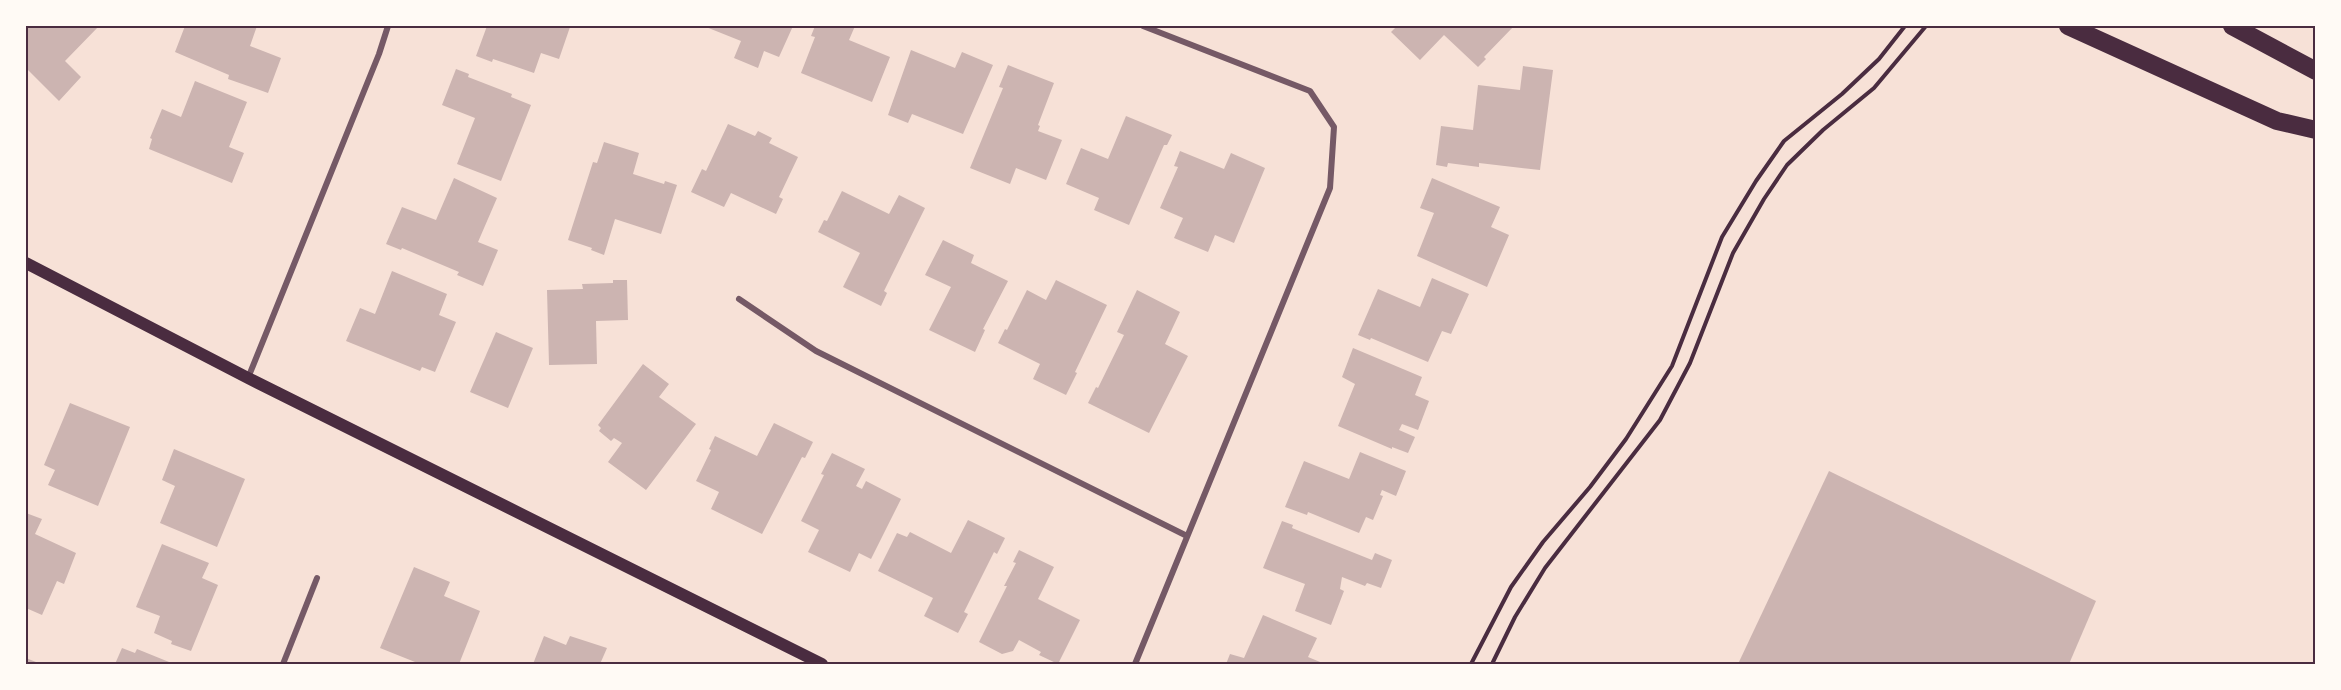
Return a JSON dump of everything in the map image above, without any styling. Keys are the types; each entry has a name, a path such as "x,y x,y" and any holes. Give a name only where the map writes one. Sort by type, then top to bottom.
{"highway":[{"path":"2068,26 2277,121 2316,130"},
{"path":"2232,26 2316,71"}],"main road":[{"path":"26,263 248,378 822,664"}],"street":[{"path":"248,378 379,54 388,26"},
{"path":"1135,664 1330,188 1334,127 1310,91 1143,26"},
{"path":"739,299 816,351 1187,536"},
{"path":"283,664 317,578"}],"path":[{"path":"1471,664 1511,587 1543,542 1590,487 1626,439 1672,366 1722,237 1756,181 1784,141 1842,94 1879,59 1905,26"},
{"path":"1492,664 1515,617 1545,568 1660,420 1690,363 1732,253 1787,165 1823,130 1874,88 1926,26"}],"building":[{"path":"26,26 99,26 65,61 81,77 59,101 26,68"},
{"path":"185,26 257,26 250,46 281,58 268,93 228,79 229,75 175,52"},
{"path":"487,26 570,27 559,59 541,53 534,73 493,59 492,62 476,56"},
{"path":"707,26 793,26 779,57 764,51 758,68 734,58 741,41"},
{"path":"815,26 855,26 849,40 890,57 872,102 801,73 815,37 811,36"},
{"path":"1397,26 1514,26 1484,57 1486,59 1478,67 1444,35 1420,60 1391,32"},
{"path":"911,50 955,68 962,52 993,65 963,134 912,114 908,123 888,115"},
{"path":"1008,65 1054,83 1038,125 1040,126 1038,131 1062,140 1046,180 1016,168 1010,184 970,168 1003,88 999,87"},
{"path":"1523,66 1553,70 1540,170 1479,163 1479,167 1448,163 1447,167 1436,165 1441,126 1473,130 1478,85 1520,90"},
{"path":"456,69 469,74 468,77 512,94 511,97 531,105 501,181 457,164 475,118 442,105"},
{"path":"195,81 247,102 229,147 244,153 232,183 149,149 152,139 150,138 162,109 181,117"},
{"path":"1126,116 1172,135 1167,145 1164,145 1129,225 1094,210 1099,198 1066,184 1081,148 1108,159"},
{"path":"728,124 755,136 758,131 772,138 769,143 798,157 779,197 783,199 776,214 731,193 724,207 691,192 702,169 706,171"},
{"path":"604,142 639,153 633,174 664,184 665,181 677,185 661,234 615,219 604,255 591,250 592,248 568,240 593,162 597,163"},
{"path":"1180,151 1224,169 1231,153 1265,168 1234,243 1215,235 1208,252 1174,238 1183,218 1160,208 1178,167 1174,166"},
{"path":"454,178 497,198 478,242 498,250 483,286 457,275 459,272 402,248 401,250 386,244 402,207 436,220"},
{"path":"1432,178 1500,207 1491,227 1509,235 1487,287 1417,256 1434,213 1420,208"},
{"path":"842,191 889,214 899,195 925,208 884,291 887,293 881,306 843,287 860,253 818,232 824,220 827,221"},
{"path":"943,240 974,255 971,263 1008,281 983,329 985,330 975,352 929,330 951,287 925,275"},
{"path":"392,271 447,294 439,315 456,322 435,372 422,367 420,371 346,341 360,308 375,314"},
{"path":"1432,278 1469,294 1451,334 1442,331 1428,362 1371,338 1370,340 1358,335 1378,289 1420,307"},
{"path":"613,280 627,280 628,320 596,321 597,364 549,365 547,290 583,289 582,284 613,283"},
{"path":"1056,280 1107,305 1066,395 1033,379 1040,364 998,343 1027,290 1046,300"},
{"path":"1137,290 1180,312 1165,344 1188,356 1149,433 1088,403 1096,387 1098,388 1124,335 1117,332"},
{"path":"496,332 533,348 508,408 470,392"},
{"path":"1353,348 1422,377 1415,395 1429,401 1418,430 1402,424 1399,430 1415,437 1408,453 1392,447 1392,449 1338,426 1355,384 1342,377"},
{"path":"643,364 669,384 659,397 696,424 646,490 608,462 622,443 614,438 611,441 599,431 601,428 598,425"},
{"path":"70,403 130,427 98,506 48,485 55,470 44,465"},
{"path":"774,423 813,442 805,458 802,457 762,534 711,509 719,492 696,481 715,436 757,456"},
{"path":"174,449 245,479 217,547 160,523 175,486 162,480"},
{"path":"1360,452 1406,471 1396,496 1382,490 1380,495 1383,496 1373,520 1366,517 1359,533 1308,512 1307,515 1285,507 1304,461 1349,479"},
{"path":"832,453 865,469 856,486 862,489 866,481 901,499 871,559 859,553 850,572 808,552 819,530 801,521 824,475 821,474"},
{"path":"1829,471 2096,601 2069,664 1738,664"},
{"path":"26,513 42,519 35,534 76,553 64,584 57,581 42,615 26,608"},
{"path":"968,520 1005,538 997,554 994,552 964,612 968,614 958,633 924,616 933,598 878,571 897,533 907,537 910,532 951,553"},
{"path":"1282,521 1293,525 1292,528 1372,560 1375,553 1392,560 1381,588 1367,583 1365,586 1342,577 1340,589 1344,591 1331,625 1295,611 1305,584 1263,568"},
{"path":"162,544 209,563 202,578 218,585 191,651 171,644 172,641 154,633 160,616 136,607"},
{"path":"1019,550 1054,567 1038,599 1080,620 1058,664 1039,655 1041,652 1019,640 1013,651 1002,654 979,642 1007,586 1004,586 1016,563 1013,562"},
{"path":"414,567 450,582 444,596 480,611 459,664 420,664 380,648"},
{"path":"1263,615 1317,638 1308,657 1325,664 1226,664 1230,654 1244,658"},
{"path":"544,636 566,645 570,636 607,648 600,664 533,664"},
{"path":"122,648 135,653 137,649 174,664 115,664"},
{"path":"26,658 36,662 35,664 26,664"}]}
